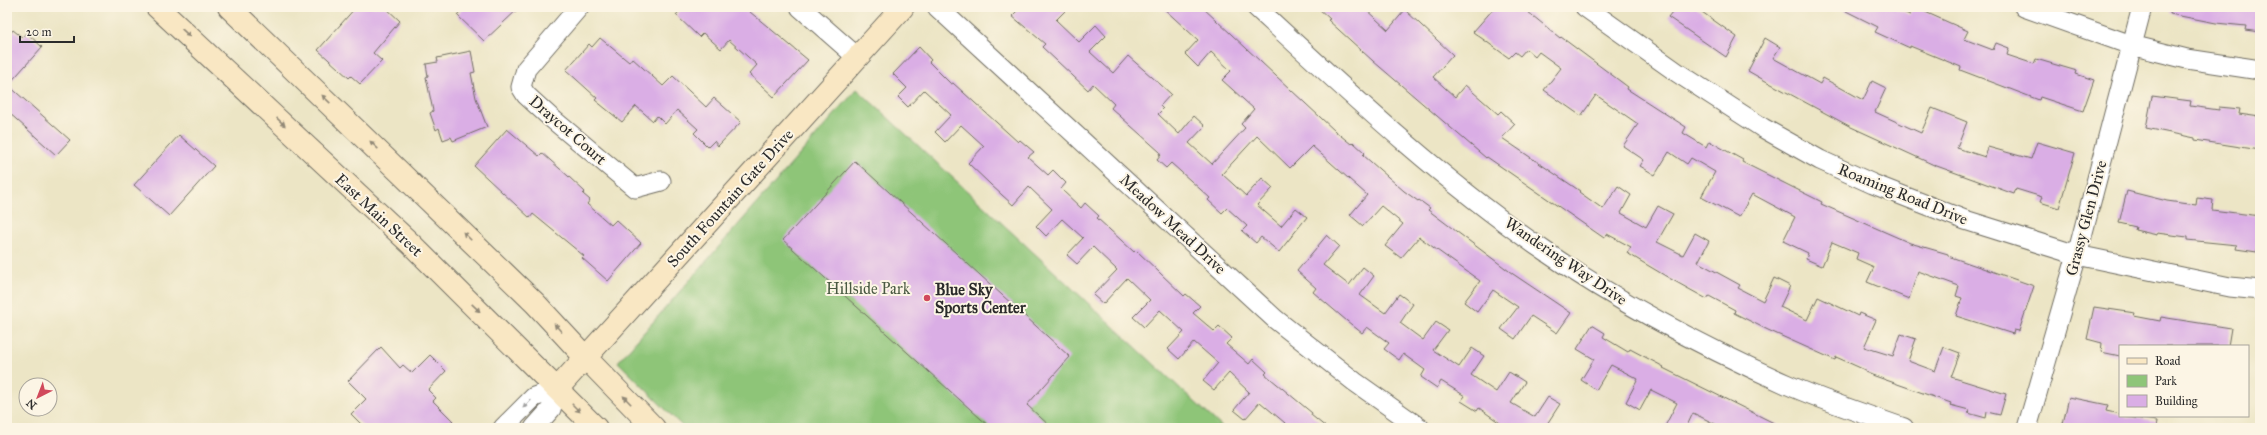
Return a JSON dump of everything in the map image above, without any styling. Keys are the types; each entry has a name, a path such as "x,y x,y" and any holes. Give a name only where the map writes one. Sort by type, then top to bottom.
{"main road":[{"name":"East Main Street","path":"157,7 411,244 596,428"},
{"path":"229,7 536,303 585,357 654,428"},
{"name":"South Fountain Gate Drive","path":"557,388 903,7"}],"street":[{"name":"Draycot Court","path":"579,7 526,69 522,86 526,95 635,188 661,181"},
{"path":"800,7 858,58"},
{"name":"Meadow Mead Drive","path":"938,7 1275,319 1355,382 1420,428"},
{"name":"Wandering Way Drive","path":"1256,7 1381,123 1419,156 1546,252 1650,316 1787,385 1904,428"},
{"name":"Roaming Road Drive","path":"1584,7 1678,73 1763,128 1820,160 1873,184 1965,220 2077,255 2230,287 2260,290"},
{"path":"2024,7 2131,45 2187,59 2260,70"},
{"name":"Grassy Glen Drive","path":"2027,428 2077,255 2142,7"},
{"path":"503,428 534,398 557,388"},
{"path":"534,428 551,409 557,388"}],"green space":[{"name":"Hillside Park","path":"857,89 1223,428 684,428 618,362"}],"building":[{"path":"356,7 385,7 400,21 373,53 382,61 360,84 351,76 349,78 318,50"},
{"path":"464,7 520,7 484,41 457,15"},
{"path":"683,7 744,7 808,60 774,97 749,74 757,65 729,40 721,49 703,33 699,37 676,15"},
{"path":"1021,7 1069,7 1056,20 1079,42 1096,25 1106,36 1090,52 1113,73 1128,56 1171,94 1160,106 1163,109 1158,114 1179,134 1194,116 1205,126 1189,143 1212,164 1245,128 1241,124 1254,109 1222,80 1231,71 1211,52 1198,67 1185,54 1198,40 1162,7 1202,7 1335,131 1351,144 1353,142 1365,153 1363,155 1404,191 1430,208 1428,210 1513,274 1571,313 1557,333 1531,316 1515,339 1501,329 1518,307 1493,290 1477,312 1464,302 1480,281 1419,237 1401,258 1385,246 1403,224 1381,206 1363,226 1350,215 1367,195 1312,146 1290,168 1257,136 1222,174 1246,196 1262,178 1273,188 1257,205 1281,226 1296,208 1307,217 1279,252 1261,237 1256,243 1242,231 1247,226 1227,208 1222,213 1208,200 1210,198 1171,163 1166,168 1157,160 1161,155 1159,154 1160,152 1111,108 1114,104 1093,84 1088,90 1042,47 1045,44 1012,16"},
{"path":"1317,7 1363,7 1388,30 1405,10 1453,55 1433,77 1455,97 1465,85 1498,114 1501,111 1515,124 1502,138 1580,191 1579,192 1603,209 1618,186 1631,195 1621,213 1646,227 1658,206 1673,214 1657,242 1683,255 1695,233 1709,241 1698,262 1740,285 1738,288 1763,301 1774,278 1790,286 1780,307 1807,320 1818,297 1858,316 1859,313 1876,320 1864,347 1893,356 1901,334 1916,339 1908,361 1935,371 1944,347 1960,353 1951,377 2006,394 2000,415 1987,412 1986,418 1968,413 1969,410 1950,405 1951,403 1872,375 1865,372 1865,370 1836,357 1835,360 1734,313 1735,310 1709,296 1707,299 1627,253 1631,247 1607,234 1604,238 1487,157 1486,158 1373,61 1328,20 1330,19"},
{"path":"1495,7 1522,7 1560,38 1561,37 1628,87 1627,89 1686,127 1683,133 1706,147 1709,141 1743,160 1742,162 1822,202 1821,204 1910,243 1948,254 1948,256 2034,286 2019,331 2014,330 2013,334 1956,316 1962,298 1956,296 1959,286 1918,271 1909,299 1867,282 1874,267 1856,259 1858,253 1832,242 1822,266 1806,259 1808,253 1783,241 1795,217 1752,194 1739,217 1701,197 1715,172 1691,158 1687,164 1669,152 1655,175 1640,166 1644,160 1623,146 1638,124 1596,95 1581,116 1544,90 1561,68 1539,52 1535,57 1526,49 1520,56 1515,52 1509,58 1473,32"},
{"path":"1676,7 1695,7 1737,37 1726,57 1668,17"},
{"path":"1838,7 1892,7 1910,15 1914,7 1968,31 1964,39 1993,50 1996,43 2009,48 2007,55 2034,64 2036,59 2077,71 2076,74 2094,80 2083,111 2040,97 2039,100 1960,70 1961,67 1910,46 1910,48 1875,32 1878,27"},
{"path":"2171,7 2260,7 2260,32 2245,30 2246,26 2216,23 2170,14"},
{"path":"13,30 23,38 27,33 42,47 8,85 70,140 56,155 7,111 7,37"},
{"path":"600,38 629,62 632,58 663,86 673,76 706,107 714,98 741,122 718,146 714,141 708,147 694,133 698,129 677,110 665,124 657,116 653,121 636,106 622,122 595,100 597,98 566,70 589,44 592,47"},
{"path":"1765,38 1780,47 1773,58 1820,84 1823,78 1863,100 1872,81 1886,88 1875,112 1921,133 1932,108 1967,122 1957,148 1985,157 1988,147 2031,159 2037,142 2075,153 2059,208 2040,202 2042,197 2016,189 2014,194 1934,165 1851,127 1748,71"},
{"path":"919,47 931,60 929,62 951,84 953,83 1018,142 1020,140 1034,152 1028,157 1048,175 1053,170 1066,183 1061,189 1081,208 1085,203 1099,216 1097,218 1134,252 1136,250 1184,296 1186,294 1200,306 1193,313 1214,331 1219,326 1232,338 1226,344 1249,364 1253,359 1267,372 1265,374 1312,413 1311,415 1327,428 1291,428 1260,402 1245,419 1234,410 1249,392 1229,373 1214,390 1203,381 1218,363 1194,342 1179,359 1168,349 1184,332 1160,310 1144,327 1133,317 1150,300 1127,278 1103,304 1093,295 1117,270 1093,247 1077,264 1067,255 1083,238 1062,219 1046,236 1036,226 1052,209 1029,187 1013,205 991,185 968,163 984,146 961,125 945,142 935,132 951,115 924,90 908,107 898,97 907,88 893,74"},
{"path":"471,51 475,72 471,73 476,98 487,127 453,141 451,137 443,140 439,128 436,130 430,113 433,111 426,77 428,76 426,64 438,62 437,58"},
{"path":"2152,96 2191,101 2190,106 2219,110 2219,107 2240,109 2239,114 2260,117 2260,150 2195,140 2195,138 2146,128"},
{"path":"507,129 539,156 542,153 568,176 585,192 583,194 590,200 587,204 611,225 616,220 641,243 608,281 582,258 584,256 533,214 530,218 474,166"},
{"path":"179,135 214,166 169,216 134,185"},
{"name":"Blue Sky Sports Center","path":"855,161 1070,357 1027,405 1052,428 991,428 783,240"},
{"path":"2127,191 2167,201 2196,205 2197,198 2213,200 2212,210 2260,216 2257,252 2236,249 2237,245 2187,240 2187,237 2157,233 2157,235 2135,230 2136,227 2119,223"},
{"path":"1327,235 1339,246 1323,265 1349,285 1363,267 1374,276 1360,295 1385,313 1399,294 1413,304 1400,323 1423,340 1436,322 1448,330 1433,350 1459,367 1472,348 1484,356 1471,375 1496,392 1509,372 1525,382 1511,403 1535,417 1548,397 1560,404 1547,424 1553,428 1507,428 1479,408 1477,411 1461,401 1465,396 1441,381 1437,388 1421,377 1425,370 1403,354 1399,360 1384,349 1389,343 1367,327 1362,333 1313,292 1316,288 1297,271"},
{"path":"2094,307 2135,313 2134,316 2160,321 2161,317 2231,328 2228,345 2119,345 2119,356 2101,352 2102,343 2087,339"},
{"path":"1592,325 1605,333 1603,337 1628,352 1630,349 1664,367 1663,368 1784,428 1723,428 1693,413 1686,428 1664,428 1677,403 1651,390 1640,410 1626,402 1638,379 1611,365 1596,390 1581,380 1594,359 1577,349"},
{"path":"381,347 400,368 403,365 412,373 430,355 446,371 428,390 436,398 433,401 453,421 446,428 365,428 351,414 366,399 348,381"},
{"path":"2069,397 2108,405 2106,411 2119,414 2119,417 2157,421 2156,428 2062,428"}],"place":[{"name":"Blue Sky Sports Center","path":"927,298"}]}
